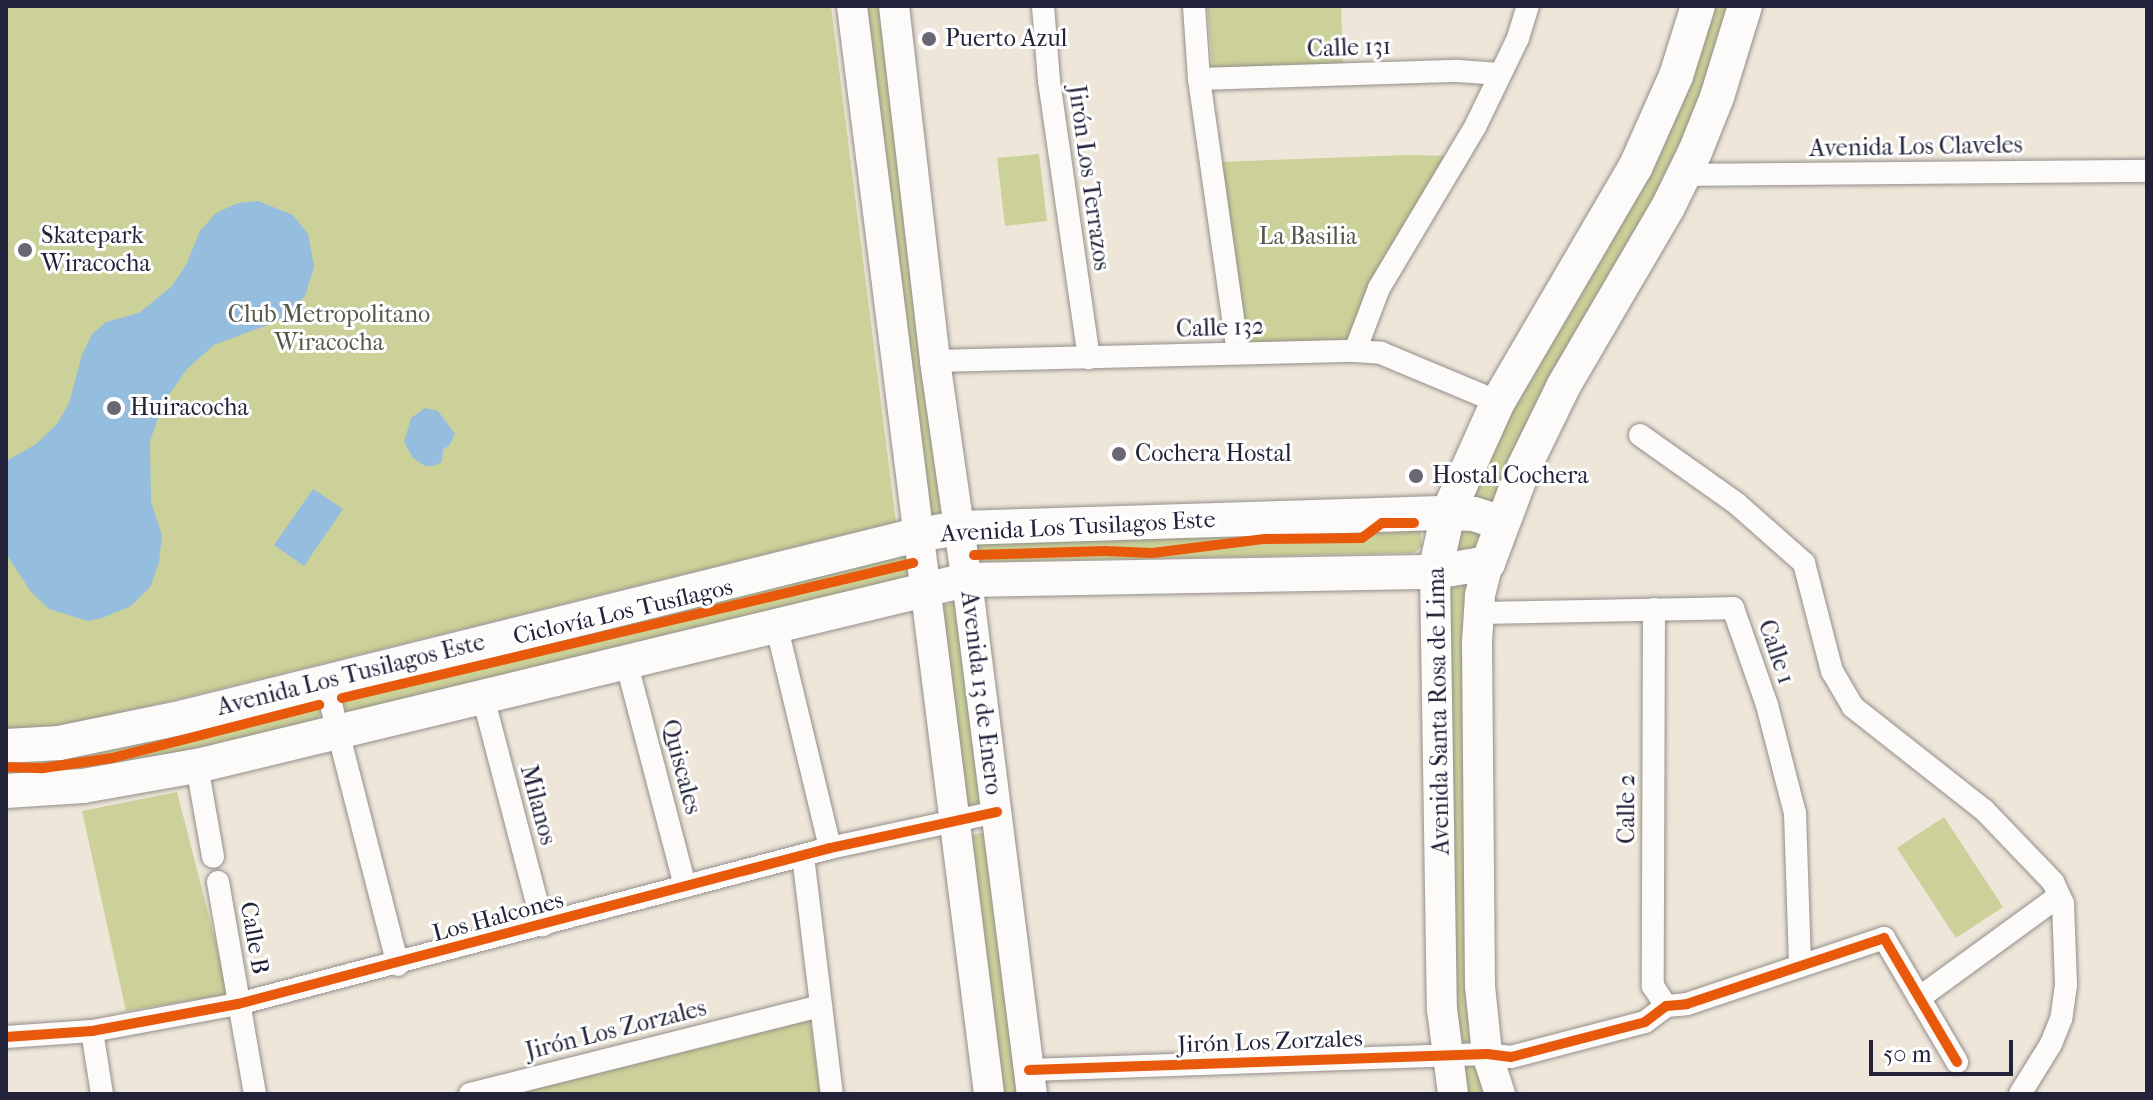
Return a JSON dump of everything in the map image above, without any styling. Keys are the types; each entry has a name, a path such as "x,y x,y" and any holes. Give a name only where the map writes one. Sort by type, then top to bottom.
{"main road":[{"name":"Avenida 13 de Enero","path":"852,6 989,1094"},
{"name":"Avenida 13 de Enero","path":"894,6 935,361 997,812 1039,1077"},
{"name":"Avenida Santa Rosa de Lima","path":"1453,1094 1442,1009 1435,572 1448,513 1498,402 1635,168 1676,76 1698,6"},
{"name":"Avenida Santa Rosa de Lima","path":"1500,1094 1487,1054 1480,986 1478,613 1488,563 1524,467 1564,385 1684,175 1717,97 1745,6"},
{"name":"Avenida Los Tusilagos Este","path":"6,746 59,743 111,733 917,535 960,528 1448,513 1474,514 1502,523"},
{"name":"Avenida Los Tusilagos Este","path":"6,791 83,786 197,766 966,580 1435,572 1488,563"}],"street":[{"name":"Jirón Los Terrazos","path":"1043,6 1051,97 1089,358"},
{"path":"1194,6 1199,79 1238,353"},
{"path":"1355,351 1379,288 1476,125 1528,6"},
{"name":"Calle 131","path":"1199,79 1458,71 1500,74"},
{"name":"Avenida Los Claveles","path":"1684,175 2147,171"},
{"name":"Calle 132","path":"935,361 1355,351 1381,353 1498,402"},
{"path":"1640,435 1736,503 1804,563 1832,671 1842,693 1874,725 1984,810 2053,882 2059,896 2066,951 2061,1019 2051,1044 2020,1094"},
{"name":"Calle 1","path":"1478,613 1733,608 1767,705 1795,813 1800,965"},
{"name":"Calle 2","path":"1654,609 1653,986 1666,1006"},
{"path":"776,624 830,848"},
{"name":"Quiscales","path":"626,661 685,886"},
{"path":"325,681 398,965"},
{"name":"Milanos","path":"483,697 543,925"},
{"path":"197,766 213,857"},
{"name":"Los Halcones","path":"6,1037 92,1031 238,1004 398,965 830,848 997,812"},
{"path":"803,856 832,1094"},
{"name":"Calle B","path":"218,882 255,1094"},
{"path":"1957,1062 1919,998 2059,896"},
{"name":"Jirón Los Zorzales","path":"1039,1077 1487,1054 1511,1057 1645,1022 1666,1006 1687,1004 1884,938 1919,998"},
{"name":"Jirón Los Zorzales","path":"470,1094 510,1089 821,1006"},
{"path":"92,1031 102,1094"}],"green space":[{"name":"Club Metropolitano Wiracocha","path":"6,6 831,6 896,522 175,700 39,731 6,734"},
{"path":"860,6 888,6 947,512 931,520"},
{"path":"1207,6 1341,6 1343,67 1213,72"},
{"path":"1706,6 1735,6 1674,175 1493,507 1472,500 1468,490"},
{"path":"1039,154 1047,221 1005,226 997,158"},
{"name":"La Basilia","path":"1450,156 1349,344 1247,347 1219,162"},
{"path":"1474,524 1482,536 1477,549 1458,549 1453,531"},
{"path":"1420,525 1422,547 1413,553 982,562 977,560 975,535"},
{"path":"908,550 912,577 352,711 345,710 340,690"},
{"path":"1449,584 1468,584 1474,1041 1459,1044 1453,1043"},
{"path":"958,604 983,802 967,806 938,607"},
{"path":"317,698 320,714 316,721 179,759 6,780 6,752"},
{"path":"177,792 229,994 126,1011 82,811"},
{"path":"1944,817 2003,907 1956,938 1897,848"},
{"path":"985,832 1023,1094 999,1094 971,835"},
{"path":"810,1017 820,1094 523,1094 523,1092"},
{"path":"1477,1066 1491,1094 1463,1094 1463,1067"}],"water":[{"name":"Huiracocha","path":"258,201 293,215 308,234 314,267 305,296 278,321 214,345 187,369 164,402 150,441 151,501 162,536 159,563 150,587 131,606 102,618 88,621 49,609 31,592 6,554 6,461 36,444 57,424 69,403 82,355 92,334 106,322 139,313 171,287 186,265 200,231 216,213 238,203"},
{"path":"425,408 438,411 455,434 449,446 443,449 442,462 433,466 425,466 413,458 404,442 411,418"},
{"path":"313,489 343,509 304,566 274,545"}],"cycle path":[{"path":"974,555 1105,551 1152,553 1265,539 1362,538 1382,523 1414,523"},
{"name":"Ciclovía Los Tusílagos","path":"342,698 913,563"},
{"path":"6,767 43,768 112,758 319,705"},
{"path":"6,1037 92,1031 238,1004 830,848 997,812"},
{"path":"1029,1070 1487,1054 1511,1057 1645,1022 1666,1006 1687,1004 1884,938 1957,1062"}],"place":[{"name":"Puerto Azul","path":"929,39"},
{"name":"Skatepark Wiracocha","path":"25,250"},
{"name":"Huiracocha","path":"114,408"},
{"name":"Cochera Hostal","path":"1119,454"},
{"name":"Hostal Cochera","path":"1416,476"}]}
